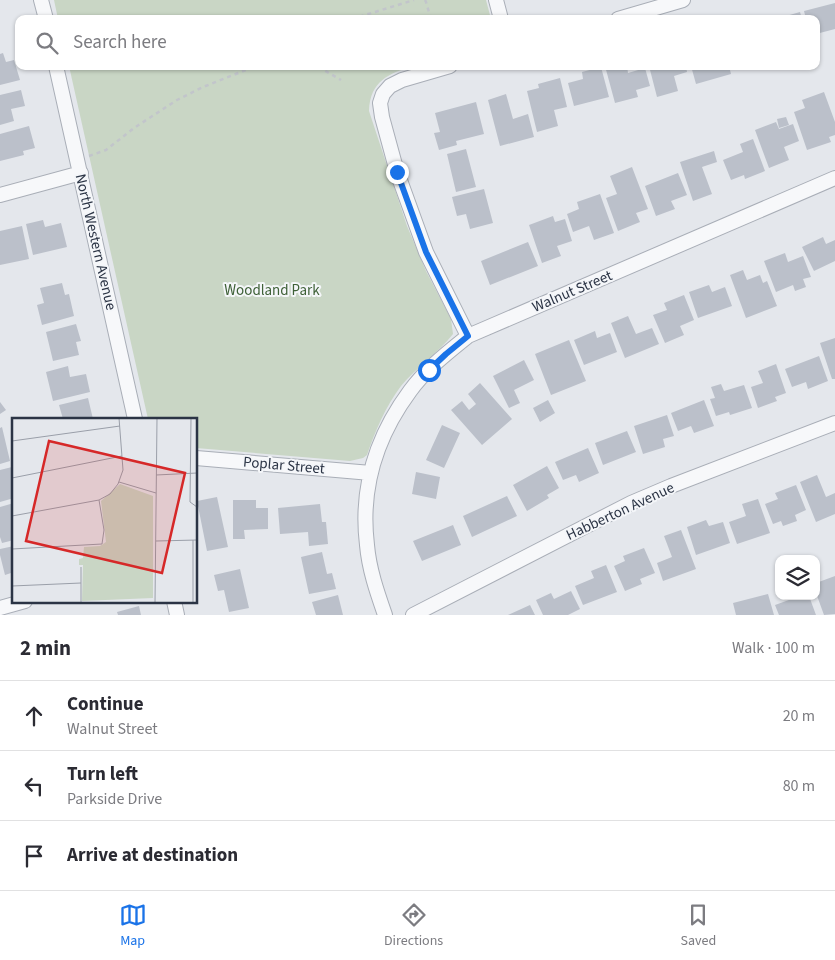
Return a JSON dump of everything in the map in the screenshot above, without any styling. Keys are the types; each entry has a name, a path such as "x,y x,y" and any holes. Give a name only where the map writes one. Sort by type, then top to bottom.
{"street":[{"path":"42,0 45,15"},
{"path":"496,0 500,15"},
{"path":"632,15 683,0"},
{"name":"North Western Avenue","path":"57,70 135,418"},
{"path":"436,70 402,80 390,86 383,94 380,103 397,172 426,252 468,336"},
{"path":"0,195 81,174"},
{"name":"Walnut Street","path":"385,615 374,583 367,546 366,504 371,473 375,456 396,412 411,390 446,354 468,336 835,178"},
{"name":"Habberton Avenue","path":"413,615 631,503 835,423"},
{"name":"Poplar Street","path":"198,458 371,473"},
{"path":"0,608 21,602"},
{"path":"174,602 177,615"}],"path":[{"path":"365,15 414,0"},
{"path":"425,0 430,15"},
{"path":"78,159 106,150 134,128 178,100 203,87 246,70"},
{"path":"322,70 341,80"}],"green space":[{"path":"54,0 486,0 490,15 57,15"},
{"name":"Woodland Park","path":"70,70 403,70 389,75 377,85 370,101 369,111 407,226 426,271 451,319 453,334 401,386 381,419 367,455 350,461 198,448 198,418 148,418"}],"building":[{"path":"835,3 835,29 820,33 820,15 805,15 804,11"},
{"path":"800,12 801,15 790,15"},
{"path":"3,53 6,62 14,60 15,70 17,70 20,80 0,85 0,54"},
{"path":"602,70 609,97 574,106 568,83 583,79 582,72"},
{"path":"606,70 628,70 628,73 646,70 650,86 636,90 638,97 615,103"},
{"path":"650,70 687,70 687,72 674,76 678,91 657,97"},
{"path":"692,70 730,70 731,74 696,84"},
{"path":"560,78 567,107 554,110 558,126 537,132 527,91 539,88 538,84"},
{"path":"21,90 25,106 11,109 14,121 0,125 0,95"},
{"path":"824,92 835,122 835,135 829,137 831,142 807,150 794,112 805,108 802,100"},
{"path":"506,94 513,119 528,114 534,137 500,146 488,100"},
{"path":"476,102 484,134 456,141 457,145 439,150 434,133 440,132 435,113"},
{"path":"786,117 789,125 779,128 777,119"},
{"path":"776,122 779,129 793,124 799,141 784,147 789,160 769,168 755,130"},
{"path":"29,126 35,148 23,151 24,155 0,161 0,134"},
{"path":"753,139 765,171 745,179 744,175 731,180 723,160 743,152 740,144"},
{"path":"466,149 476,187 456,192 447,154"},
{"path":"714,151 717,162 702,167 712,194 693,201 680,162"},
{"path":"632,167 648,209 636,213 640,222 618,231 606,198 617,194 610,176"},
{"path":"678,173 687,195 671,201 675,209 656,216 645,186"},
{"path":"484,189 493,223 470,229 466,214 457,216 452,197"},
{"path":"600,194 614,233 594,240 589,226 573,232 567,214 579,209 577,202"},
{"path":"553,216 555,222 565,219 572,241 557,246 561,256 542,263 529,225"},
{"path":"43,220 45,227 61,223 67,247 33,255 26,224"},
{"path":"22,226 29,259 0,265 0,231"},
{"path":"823,237 826,244 835,240 835,261 814,271 802,247"},
{"path":"528,242 538,266 490,285 481,261"},
{"path":"785,253 788,262 803,256 811,277 803,279 806,287 795,291 793,285 776,292 764,261"},
{"path":"743,270 747,280 760,275 763,283 767,281 777,306 746,318 730,275"},
{"path":"62,283 65,295 69,294 74,316 42,325 37,305 44,303 40,288"},
{"path":"709,285 712,292 725,287 732,306 698,318 689,292"},
{"path":"684,295 694,320 680,326 684,335 665,343 653,315 667,310 664,303"},
{"path":"628,316 636,334 652,328 659,344 625,358 611,323"},
{"path":"76,324 81,341 76,342 79,355 53,361 46,332"},
{"path":"595,331 597,338 610,333 617,352 584,365 574,340"},
{"path":"835,338 835,379 832,379 820,343"},
{"path":"569,340 586,381 551,395 535,354"},
{"path":"819,356 828,381 808,389 806,382 792,387 785,369"},
{"path":"524,360 534,380 514,390 520,403 509,408 493,376"},
{"path":"776,364 786,393 775,397 777,401 758,408 751,387 763,383 758,371"},
{"path":"68,366 70,377 86,374 90,392 53,401 46,372"},
{"path":"480,383 512,419 482,445 451,410 462,401 469,410 476,404 468,394"},
{"path":"721,384 724,391 744,385 752,408 730,415 729,412 716,416 710,399 715,398 711,387"},
{"path":"88,398 93,418 63,418 59,405"},
{"path":"548,400 555,413 540,422 533,408"},
{"path":"704,400 714,426 694,433 691,426 678,431 671,413"},
{"path":"0,402 6,410 0,414"},
{"path":"667,415 674,436 663,439 665,447 643,454 634,426"},
{"path":"442,425 460,433 444,468 426,460"},
{"path":"2,427 10,461 0,464 0,428"},
{"path":"627,431 636,452 603,465 595,443"},
{"path":"588,448 599,473 579,482 576,475 563,480 555,462"},
{"path":"547,466 559,488 547,495 549,498 527,511 513,485"},
{"path":"12,467 12,499 0,502 0,470"},
{"path":"416,472 440,477 436,499 412,494"},
{"path":"817,475 826,497 835,493 835,514 816,522 800,482"},
{"path":"796,485 806,510 795,515 797,521 783,526 781,521 773,524 765,504 778,499 775,493"},
{"path":"507,496 517,516 472,537 463,516"},
{"path":"217,497 228,547 207,551 198,501"},
{"path":"758,499 770,533 737,544 729,522 746,516 742,504"},
{"path":"233,500 256,500 256,508 268,508 268,529 244,530 245,539 233,539"},
{"path":"12,504 12,540 2,543 0,537 0,507"},
{"path":"320,504 322,522 326,522 328,544 309,546 308,532 280,534 278,508"},
{"path":"706,520 709,526 723,522 730,543 696,555 687,527"},
{"path":"453,525 461,545 422,561 413,541"},
{"path":"681,530 696,569 663,581 657,563 672,557 664,536"},
{"path":"12,546 12,573 5,575 0,549"},
{"path":"644,548 655,573 640,579 642,584 625,591 614,566 625,561 623,556"},
{"path":"322,552 327,574 332,573 336,589 309,594 301,557"},
{"path":"606,565 617,592 583,605 575,586 594,578 591,571"},
{"path":"240,569 249,608 229,612 224,590 218,591 214,575"},
{"path":"835,576 835,614 824,615 819,600 820,582"},
{"path":"571,591 580,609 568,615 543,615 536,600 551,593 554,599"},
{"path":"768,594 774,615 736,615 733,603"},
{"path":"338,595 343,615 316,615 312,602"},
{"path":"789,600 810,600 816,615 779,615 775,605"},
{"path":"530,605 535,615 508,615"},
{"path":"139,606 141,615 118,615 117,612"}],"route":[{"path":"397,172 426,252 468,336 429,370"}]}
